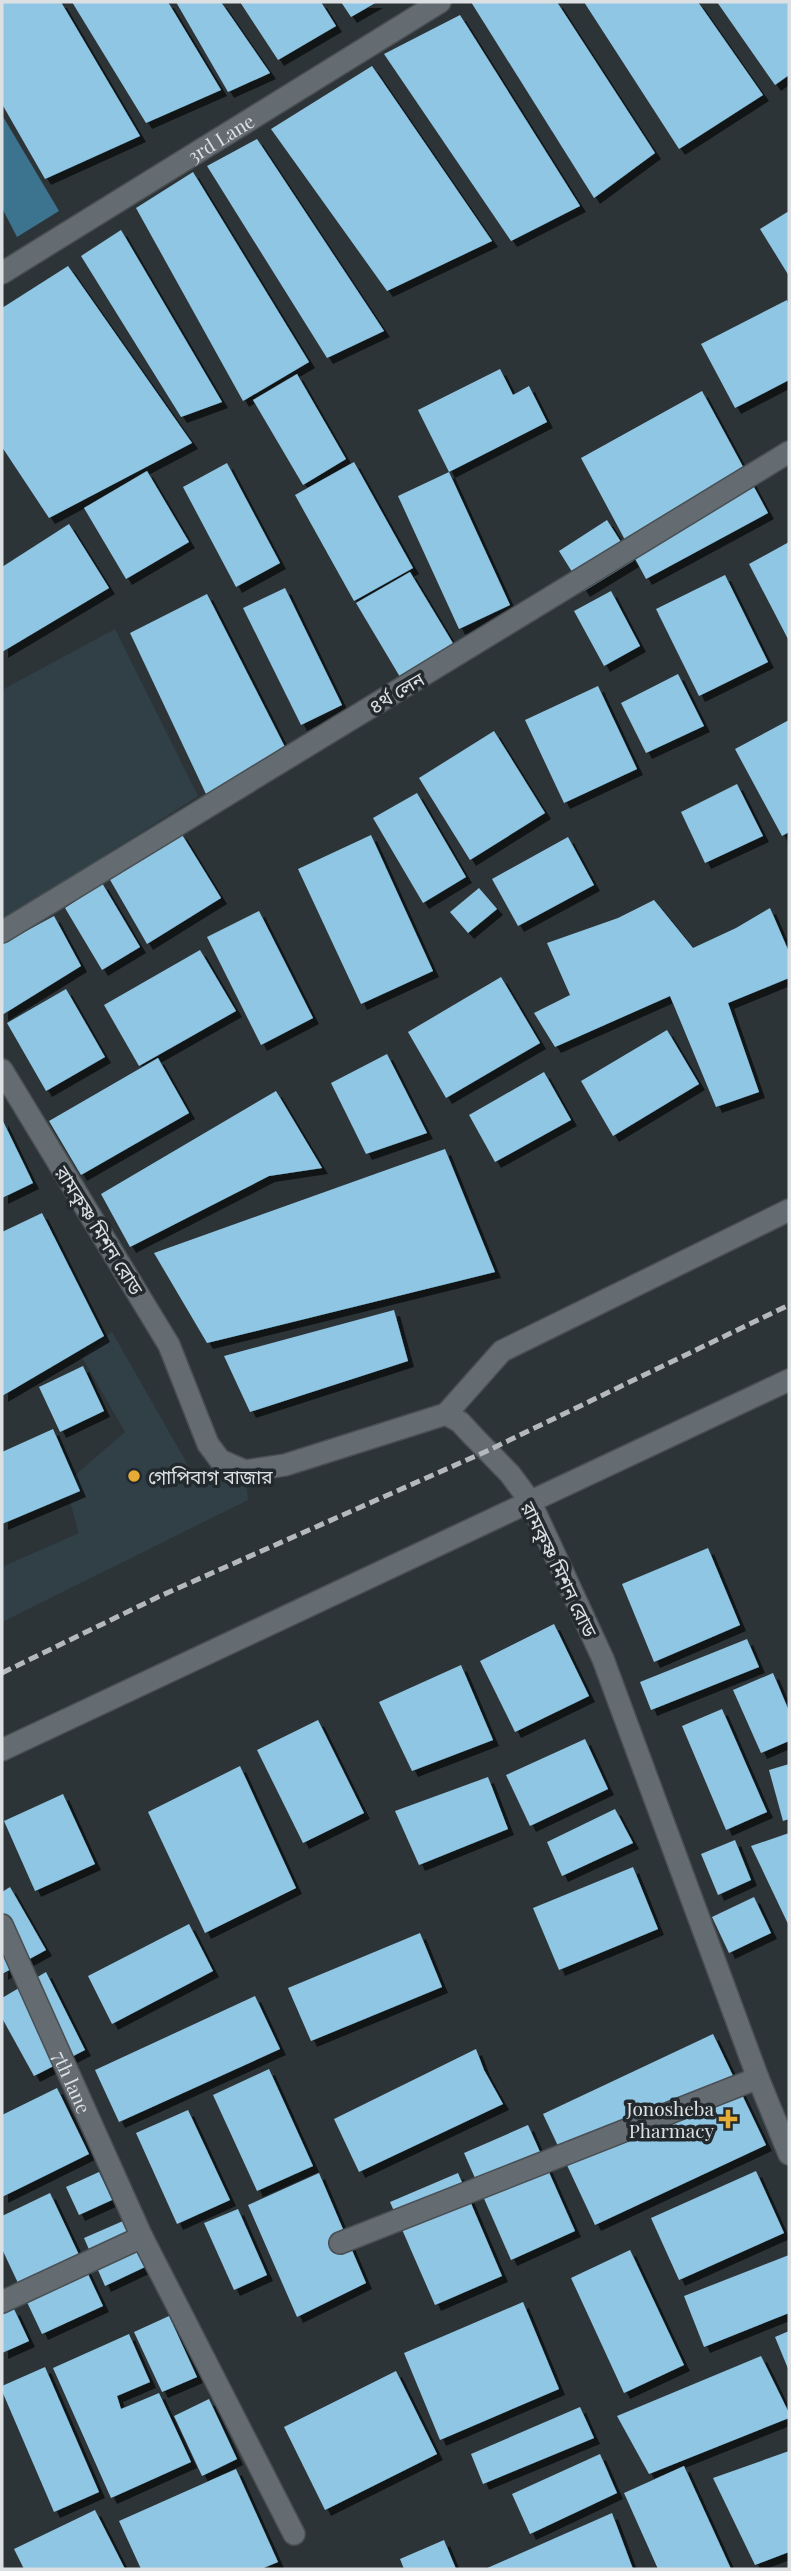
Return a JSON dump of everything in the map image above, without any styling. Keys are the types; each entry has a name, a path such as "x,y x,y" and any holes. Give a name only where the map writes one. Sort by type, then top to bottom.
{"street":[{"name":"3rd Lane","path":"2,273 440,2"},
{"name":"৪র্থ লেন","path":"2,932 789,452"},
{"name":"রামকৃষ্ণ মিশন রোড","path":"2,1070 156,1321 169,1345 208,1444 220,1460 245,1471 285,1465 446,1414 460,1422 510,1474 530,1501 603,1659 758,2078 789,2154"},
{"path":"446,1414 502,1351 789,1210"},
{"path":"2,1750 789,1380"},
{"name":"7th lane","path":"2,1925 142,2237 294,2534"},
{"path":"340,2243 758,2078"},
{"path":"2,2302 142,2237"}],"shaded area":[{"path":"2,115 59,211 17,237 2,208"},
{"path":"115,629 198,796 2,921 2,690"},
{"name":"গোপিবাগ বাজার","path":"112,1332 197,1481 223,1454 245,1471 248,1500 2,1622 2,1567 79,1533 65,1484 125,1432 82,1357"}],"building":[{"path":"2,2 61,2 140,136 45,179 2,104"},
{"path":"72,2 168,2 221,90 146,123"},
{"path":"176,2 221,2 270,73 228,92"},
{"path":"240,2 321,2 336,26 278,60"},
{"path":"341,2 377,2 351,17"},
{"path":"471,2 557,2 655,153 594,198"},
{"path":"584,2 698,2 763,95 679,149"},
{"path":"717,2 789,2 789,75 775,85"},
{"path":"460,15 580,206 511,241 384,54"},
{"path":"372,66 492,241 387,291 271,129"},
{"path":"257,139 384,331 327,358 207,166"},
{"path":"193,172 309,362 243,401 136,208"},
{"path":"789,211 789,276 760,229"},
{"path":"121,230 222,402 181,417 81,256"},
{"path":"68,266 192,443 49,518 2,447 2,308"},
{"path":"787,300 789,380 735,408 701,344"},
{"path":"500,369 513,395 529,386 547,422 449,472 418,410"},
{"path":"297,374 346,459 303,485 253,400"},
{"path":"702,391 768,513 646,579 581,458"},
{"path":"354,462 413,568 354,601 295,495"},
{"path":"227,463 280,563 236,587 183,487"},
{"path":"147,471 189,542 126,579 84,508"},
{"path":"449,472 510,605 459,629 398,496"},
{"path":"607,520 633,561 584,591 559,551"},
{"path":"69,524 109,588 2,652 2,567"},
{"path":"789,542 789,641 749,564"},
{"path":"410,572 457,650 403,682 356,603"},
{"path":"725,575 768,662 699,696 656,609"},
{"path":"285,588 342,705 301,725 243,608"},
{"path":"611,591 640,646 604,666 574,611"},
{"path":"207,594 288,753 206,794 130,633"},
{"path":"678,674 704,726 646,753 621,703"},
{"path":"598,686 637,769 564,803 525,720"},
{"path":"789,720 789,832 782,836 735,749"},
{"path":"494,731 545,813 470,860 419,778"},
{"path":"737,784 763,836 705,863 681,812"},
{"path":"417,793 466,877 423,903 373,818"},
{"path":"181,833 221,898 147,944 109,878"},
{"path":"371,835 433,971 361,1004 298,869"},
{"path":"568,837 594,885 518,926 492,879"},
{"path":"102,883 140,947 102,970 65,908"},
{"path":"479,888 497,909 468,933 450,912"},
{"path":"654,900 693,948 770,908 789,952 789,978 728,1003 759,1092 716,1107 670,996 555,1047 534,1013 570,995 547,943 618,918"},
{"path":"259,911 313,1018 261,1045 207,937"},
{"path":"54,916 81,966 2,1015 2,944"},
{"path":"200,950 236,1011 139,1066 104,1005"},
{"path":"501,977 540,1043 446,1098 408,1032"},
{"path":"66,989 105,1057 46,1091 7,1023"},
{"path":"667,1030 699,1084 613,1136 581,1081"},
{"path":"387,1054 427,1133 366,1154 331,1083"},
{"path":"158,1058 189,1113 81,1175 49,1121"},
{"path":"544,1072 571,1120 495,1162 469,1115"},
{"path":"276,1091 322,1168 269,1176 130,1247 101,1194"},
{"path":"2,1119 33,1183 2,1198"},
{"path":"445,1149 495,1272 207,1343 154,1253"},
{"path":"42,1213 104,1336 2,1396 2,1232"},
{"path":"394,1310 408,1361 250,1412 224,1356"},
{"path":"83,1366 104,1411 60,1432 39,1387"},
{"path":"53,1429 80,1491 2,1524 2,1452"},
{"path":"708,1548 740,1625 654,1662 622,1584"},
{"path":"554,1624 589,1696 515,1732 480,1661"},
{"path":"747,1639 759,1667 651,1710 640,1682"},
{"path":"461,1665 493,1740 412,1771 379,1702"},
{"path":"773,1673 789,1711 789,1741 761,1753 733,1690"},
{"path":"722,1709 767,1812 726,1830 682,1726"},
{"path":"318,1720 364,1813 303,1843 257,1750"},
{"path":"585,1739 608,1789 530,1826 506,1775"},
{"path":"789,1764 789,1819 783,1821 769,1770"},
{"path":"240,1766 296,1888 205,1933 148,1812"},
{"path":"488,1777 508,1829 419,1865 395,1811"},
{"path":"63,1794 95,1864 35,1891 4,1821"},
{"path":"615,1809 633,1843 562,1876 547,1842"},
{"path":"789,1833 789,1926 751,1846"},
{"path":"735,1840 751,1880 718,1895 701,1854"},
{"path":"633,1867 658,1929 559,1970 533,1908"},
{"path":"10,1887 46,1950 2,1974 2,1892"},
{"path":"754,1897 771,1933 729,1953 712,1917"},
{"path":"189,1924 213,1971 112,2024 88,1976"},
{"path":"420,1933 442,1987 311,2041 288,1988"},
{"path":"46,1972 85,2050 34,2076 2,2018 2,1998"},
{"path":"255,1996 280,2049 119,2122 95,2070"},
{"path":"713,2034 766,2145 595,2225 543,2114"},
{"path":"476,2049 503,2104 359,2172 334,2119"},
{"path":"269,2069 313,2166 257,2191 213,2095"},
{"path":"57,2088 89,2154 2,2197 2,2115"},
{"path":"188,2110 230,2200 177,2224 136,2133"},
{"path":"528,2125 575,2231 511,2260 464,2153"},
{"path":"756,2171 784,2233 679,2280 651,2218"},
{"path":"99,2172 112,2200 79,2215 66,2187"},
{"path":"319,2173 366,2283 297,2317 248,2205"},
{"path":"458,2173 502,2276 435,2305 390,2202"},
{"path":"50,2193 103,2306 42,2334 2,2249 2,2216"},
{"path":"238,2209 267,2275 234,2290 204,2223"},
{"path":"123,2221 145,2267 105,2286 84,2238"},
{"path":"630,2250 684,2365 624,2393 571,2278"},
{"path":"789,2255 789,2313 704,2347 684,2296"},
{"path":"523,2302 559,2389 440,2440 404,2353"},
{"path":"14,2309 29,2341 2,2353 2,2315"},
{"path":"169,2316 197,2377 162,2392 134,2332"},
{"path":"789,2331 789,2371 775,2337"},
{"path":"129,2334 150,2382 117,2396 121,2409 159,2393 191,2462 111,2498 53,2368"},
{"path":"761,2356 789,2418 649,2474 617,2416"},
{"path":"45,2367 99,2492 54,2512 2,2391 2,2386"},
{"path":"396,2371 437,2454 325,2510 284,2427"},
{"path":"209,2399 237,2459 202,2476 174,2416"},
{"path":"580,2407 594,2438 483,2484 471,2454"},
{"path":"789,2451 789,2552 755,2565 713,2478"},
{"path":"600,2454 617,2493 530,2534 512,2494"},
{"path":"684,2466 731,2569 658,2569 624,2493"},
{"path":"236,2469 278,2562 261,2569 141,2569 119,2521"},
{"path":"95,2510 125,2569 24,2569 14,2549"},
{"path":"612,2513 633,2569 485,2569"},
{"path":"444,2540 456,2569 404,2569 400,2559"}],"railway":[{"path":"2,1673 158,1597 487,1451 789,1305"}],"place":[{"name":"গোপিবাগ বাজার","path":"134,1476"},
{"name":"Jonosheba Pharmacy","path":"728,2119"}]}
